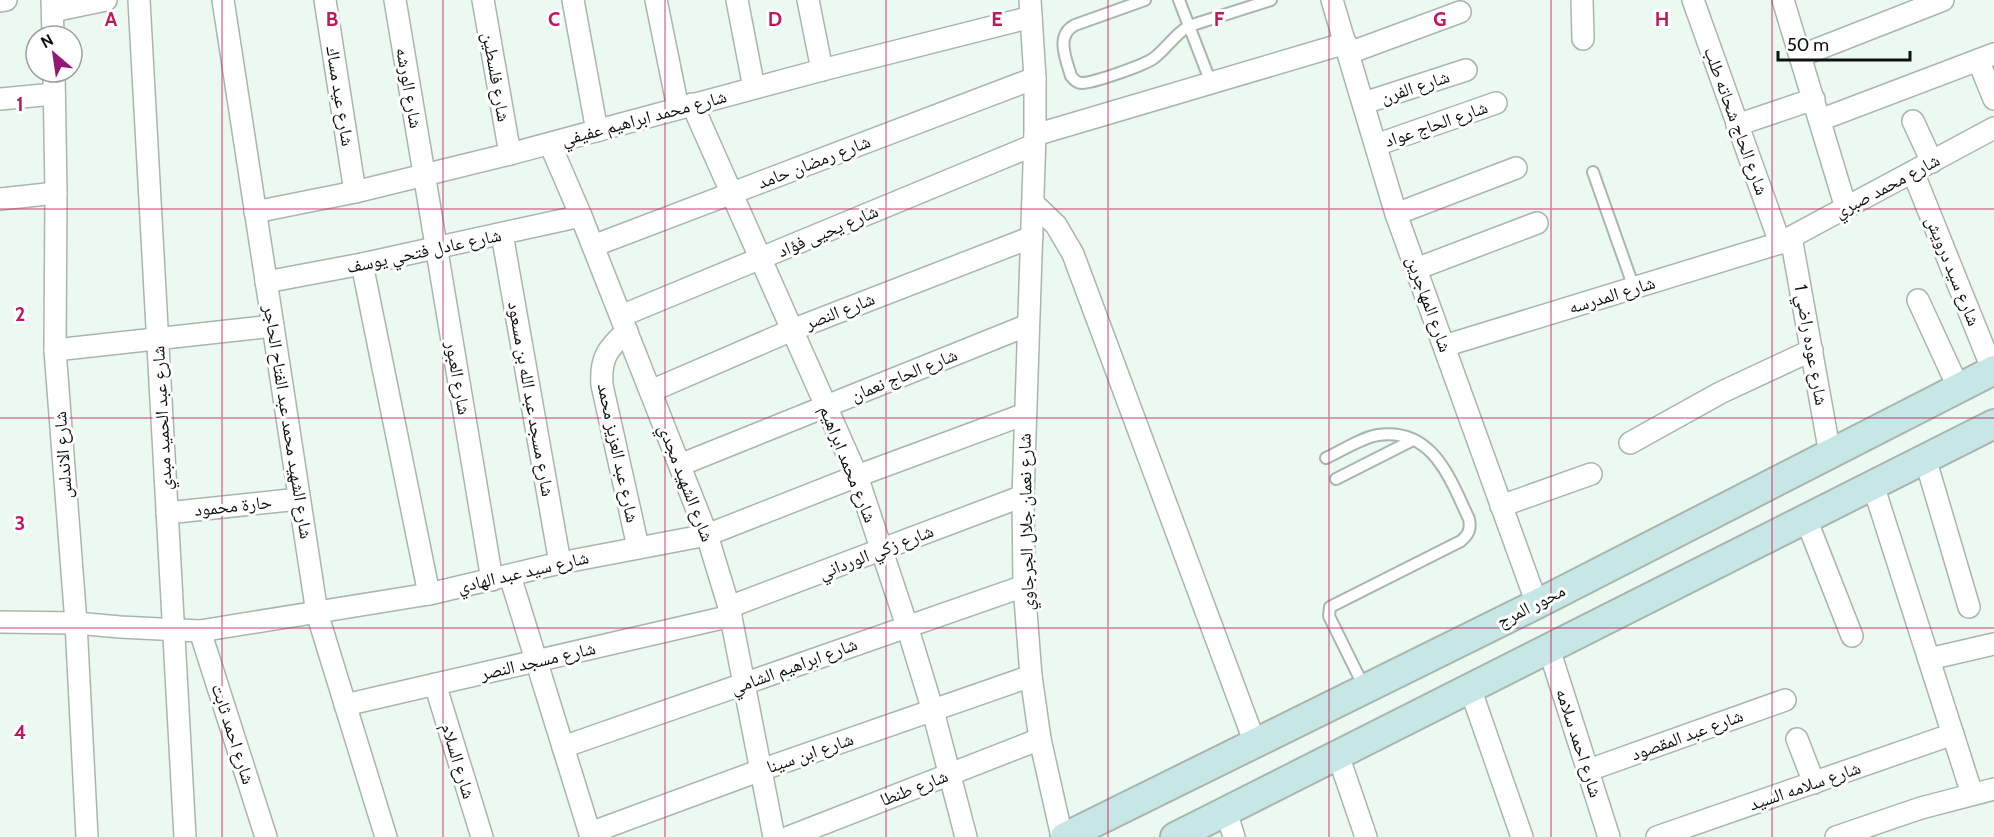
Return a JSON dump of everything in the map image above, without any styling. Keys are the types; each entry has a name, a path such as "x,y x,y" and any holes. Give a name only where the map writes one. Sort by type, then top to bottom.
{"main road":[{"name":"محور المرج","path":"1064,837 1537,604 1994,371"},
{"path":"1175,837 1230,824 1338,755 1994,424"},
{"path":"1787,476 1806,519"}],"street":[{"path":"0,1 6,0"},
{"path":"53,24 52,5 106,0"},
{"name":"شارع عبد الحميد مبدي","path":"139,0 184,837"},
{"name":"شارع الشهيد محمد عبد الفتاح الحاجر","path":"223,0 317,613 386,837"},
{"name":"شارع عيد مساك","path":"325,0 355,192"},
{"name":"شارع الورشه","path":"395,0 424,176"},
{"name":"شارع فلسطين","path":"483,0 510,154"},
{"path":"573,0 597,131"},
{"name":"شارع محمد ابراهيم","path":"656,0 685,106 732,194 857,476 933,711 966,837"},
{"path":"738,0 754,88"},
{"path":"808,0 822,70"},
{"name":"شارع المهاجرين","path":"1332,0 1396,214 1537,604"},
{"path":"1582,0 1584,39"},
{"name":"شارع الحاج شحاته طلب","path":"1693,0 1737,125 1785,240"},
{"path":"1783,0 1846,208"},
{"path":"1800,56 1943,0"},
{"name":"شارع محمد ابراهيم عفيفي","path":"255,212 355,192 550,144 822,70 1030,9"},
{"name":"شارع نعمان جلال الجرجاوي","path":"1030,9 1035,78 1023,496 1024,586 1031,676 1040,739 1064,837"},
{"name":"شارع يحيى فؤاد","path":"624,323 760,259 1034,140 1211,83 1348,48 1460,12"},
{"path":"1820,120 1986,57 1994,99"},
{"name":"شارع الفرن","path":"1364,103 1466,70"},
{"name":"شارع رمضان حامد","path":"593,246 1035,78"},
{"name":"شارع الاندلس","path":"54,84 55,350 76,622 87,837"},
{"path":"0,99 54,94"},
{"path":"1737,125 1814,99"},
{"name":"شارع الحاج عواد","path":"1376,145 1496,103"},
{"name":"شارع سيد درويش","path":"1913,121 1922,167 1994,371"},
{"name":"شارع محمد صبري","path":"1785,240 1994,128"},
{"name":"شارع الشهيد مجدي","path":"550,144 624,323 707,535 730,611 774,837"},
{"path":"1396,214 1516,168"},
{"name":"شارع العبور","path":"424,176 501,578 536,661 591,835"},
{"path":"0,199 56,193"},
{"path":"1033,203 1056,225 1072,254 1255,743"},
{"name":"شارع عادل فتحي يوسف","path":"266,282 362,264 581,216"},
{"path":"1416,269 1537,223"},
{"name":"شارع مسجد عبد الله بن مسعود","path":"502,234 560,563"},
{"name":"شارع النصر","path":"651,391 792,330 1032,237"},
{"name":"شارع المدرسه","path":"1444,346 1785,240"},
{"name":"شارع عوده راضي 1","path":"1785,240 1812,350 1830,454"},
{"path":"362,264 429,594"},
{"path":"1918,300 1959,388"},
{"name":"شارع عبد العزيز محمد","path":"624,323 604,356 601,370 602,385 638,547"},
{"name":"شارع الحاج نعمان","path":"680,465 1028,325"},
{"path":"55,350 273,326"},
{"path":"1630,443 1720,393 1812,350"},
{"name":"شارع سيد عبد الهادي","path":"0,622 76,622 200,631 429,594 560,563 707,535 1025,414"},
{"path":"1925,458 1969,607"},
{"path":"1501,506 1591,474"},
{"path":"1873,485 1972,794"},
{"name":"شارع زكي الورداني","path":"730,611 1023,496"},
{"name":"حارة محمود","path":"167,513 299,499"},
{"path":"1806,519 1852,636"},
{"name":"شارع ابراهيم الشامي","path":"563,747 1024,586"},
{"name":"شارع مسجد النصر","path":"345,705 536,661 730,611"},
{"name":"شارع احمد ثابت","path":"200,631 266,837"},
{"path":"1929,659 1994,644"},
{"name":"شارع احمد سلامه","path":"1549,649 1609,837"},
{"name":"شارع ابن سينا","path":"591,835 761,770 1031,676"},
{"name":"شارع السلام","path":"435,684 482,837"},
{"path":"1470,688 1522,837"},
{"name":"شارع عبد المقصود","path":"1589,770 1785,700"},
{"name":"شارع سلامه السيد","path":"1657,837 1953,734"},
{"name":"شارع طنطا","path":"789,837 1040,739"},
{"path":"1797,739 1814,783"},
{"path":"1338,755 1366,837"},
{"path":"1836,837 1921,808 1994,789"}],"lane":[{"path":"1145,0 1075,24 1066,31 1063,41 1071,76 1074,80 1084,83 1149,61 1189,26 1271,0"},
{"path":"1179,0 1211,83"},
{"path":"1593,172 1634,288"},
{"path":"1326,458 1376,436 1395,435 1425,446 1443,465 1469,519 1468,535 1461,541 1330,607 1329,616 1365,688"},
{"path":"1336,479 1413,441"}]}
